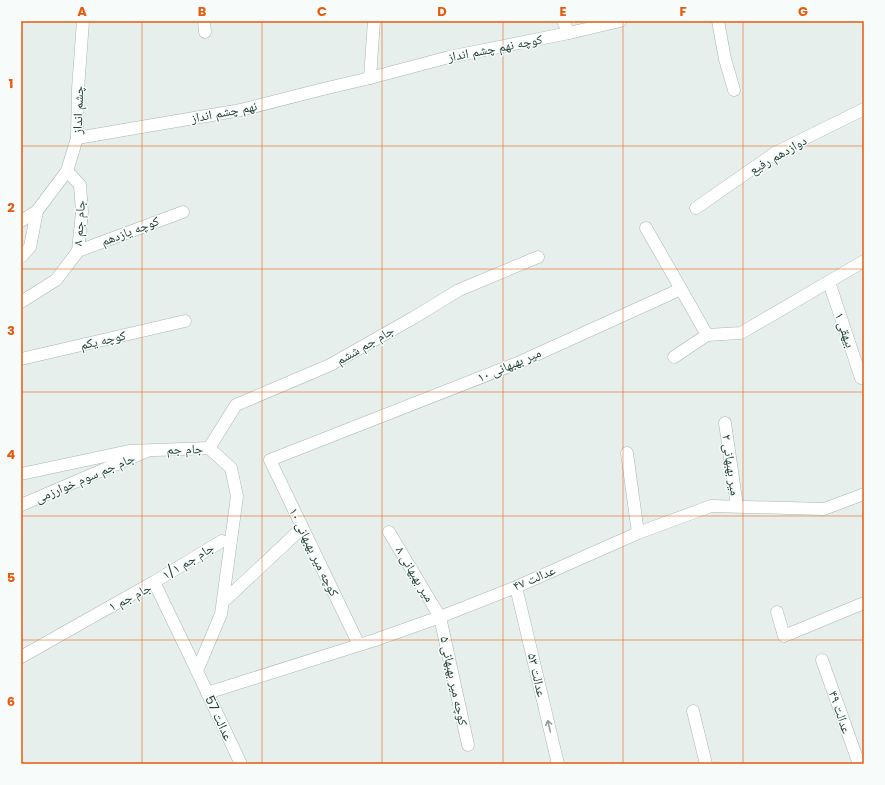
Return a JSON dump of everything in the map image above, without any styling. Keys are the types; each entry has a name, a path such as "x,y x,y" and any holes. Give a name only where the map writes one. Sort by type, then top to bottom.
{"street":[{"name":"چشم انداز","path":"37,211 67,171 77,138 78,89 83,21"},
{"path":"370,78 374,21"},
{"path":"563,21 569,33"},
{"name":"کوچه نهم چشم انداز","path":"370,78 449,57 569,33 620,21"},
{"path":"718,21 725,59 734,90"},
{"name":"نهم چشم انداز","path":"77,138 241,110 370,78"},
{"name":"دوازدهم رفیع","path":"696,208 775,153 864,109"},
{"name":"۸ جام جم","path":"21,302 56,280 78,251 82,212 80,185 67,171"},
{"path":"21,220 37,211"},
{"path":"21,257 30,247 37,211"},
{"name":"کوچه یازدهم","path":"78,251 183,212"},
{"path":"646,228 707,335"},
{"name":"جام جم ششم","path":"209,448 236,405 330,365 459,290 538,257"},
{"path":"674,357 707,335 741,333 864,261"},
{"name":"بیهقی ۱","path":"828,282 861,378"},
{"name":"۱۰ میر بهبهانی","path":"270,460 520,362 681,289"},
{"name":"کوچه یکم","path":"21,359 184,321"},
{"name":"۲ میر بهبهانی","path":"725,423 737,506"},
{"name":"جام جم","path":"21,474 129,451 209,448 231,468 237,496 221,614 197,671"},
{"name":"جام جم سوم خوارزمی","path":"21,505 149,450"},
{"path":"627,453 638,533"},
{"name":"کوچه میر بهبهانی ۱۰","path":"270,460 359,645"},
{"name":"عدالت ۴۷","path":"207,693 359,645 440,617 516,587 638,533 711,506 824,509 864,494"},
{"path":"223,602 302,528"},
{"name":"۸ میر بهبهانی","path":"389,532 440,617"},
{"name":"۱/۱ جام جم","path":"154,582 222,541"},
{"name":"۱ جام جم","path":"21,657 154,582 197,671"},
{"name":"عدالت ۵۳","path":"516,587 558,764"},
{"path":"777,612 784,636 864,603"},
{"name":"کوچه میر بهبهانی ۵","path":"440,617 468,745"},
{"name":"عدالت ۴۹","path":"822,660 859,764"},
{"name":"عدالت 57","path":"197,671 241,764"},
{"path":"693,711 706,764"}]}
